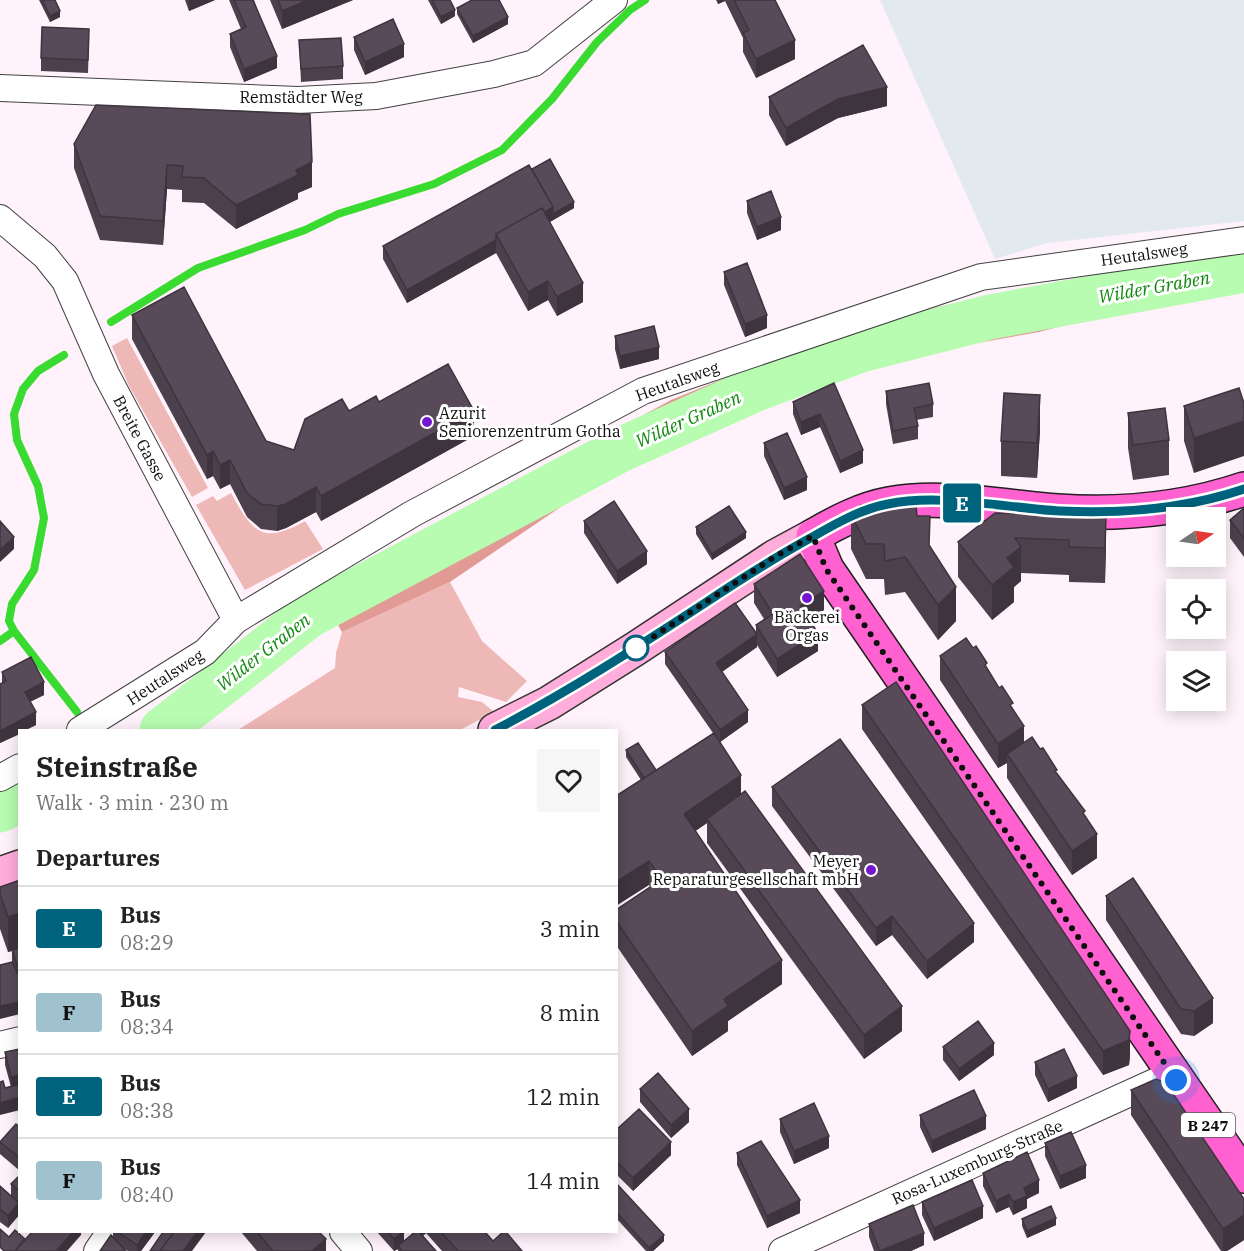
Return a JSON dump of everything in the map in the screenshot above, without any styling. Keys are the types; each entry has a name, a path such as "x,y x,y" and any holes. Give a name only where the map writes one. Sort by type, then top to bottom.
{"main road":[{"path":"813,536 861,512 909,501 943,501 1060,511 1131,511 1191,503 1244,489"},
{"name":"B 247","path":"813,536 826,569 1244,1176"}],"street":[{"name":"Remstädter Weg","path":"0,88 297,100 376,96 494,74 534,63 614,0"},
{"name":"Breite Gasse","path":"0,218 45,256 65,281 106,374 236,620"},
{"name":"Heutalsweg","path":"82,729 205,652 236,620 412,514 643,391 981,277 1244,240"},
{"path":"497,729 558,697 776,556 813,536"},
{"path":"0,778 18,768"},
{"path":"0,874 18,868"},
{"path":"0,1045 18,1040"},
{"name":"Rosa-Luxemburg-Straße","path":"782,1251 1172,1073"},
{"path":"97,1251 109,1233"},
{"path":"344,1233 359,1251"}],"shaded area":[{"path":"880,0 1244,0 1244,221 1047,243 995,259"},
{"path":"1244,253 1244,284 1131,308 1039,332 866,363 769,399 633,458 450,582 342,632 320,592 671,400 794,350 937,307 1066,281"},
{"path":"127,338 208,488 192,497 129,386 112,346"},
{"path":"231,493 245,517 260,531 278,533 305,521 323,549 245,590 196,505 213,496 217,501"},
{"path":"450,582 482,641 527,681 506,702 459,687 458,697 482,702 494,712 462,729 240,729 335,668 336,653 342,632"}],"building":[{"path":"42,0 55,0 60,11 50,16"},
{"path":"234,0 253,0 277,56 244,69 230,34 246,27"},
{"path":"278,0 308,0 282,11"},
{"path":"432,0 450,0 455,10 441,17"},
{"path":"472,0 499,0 508,17 473,36 457,8"},
{"path":"734,0 775,0 795,40 756,59 743,33 749,30"},
{"path":"393,19 404,44 365,62 354,37"},
{"path":"42,27 89,29 88,60 41,58"},
{"path":"341,38 343,66 301,69 299,40"},
{"path":"863,45 887,87 838,99 786,128 769,97"},
{"path":"96,105 310,114 312,162 296,170 298,175 236,205 204,178 182,177 183,166 167,165 163,221 100,216 74,144"},
{"path":"550,159 574,202 553,214 553,207 532,169"},
{"path":"529,165 553,207 545,212 542,208 496,234 496,240 407,290 383,246"},
{"path":"771,191 781,217 757,227 747,201"},
{"path":"542,208 583,283 557,297 548,281 528,292 496,234"},
{"path":"747,263 767,315 745,324 724,272"},
{"name":"Azurit Seniorenzentrum Gotha","path":"184,287 266,441 294,450 305,419 342,399 349,411 376,396 379,402 448,364 474,411 321,496 316,487 286,504 277,506 261,504 247,493 230,460 220,465 213,451 207,455 132,315"},
{"path":"654,326 659,347 620,356 615,336"},
{"path":"834,383 863,450 840,461 820,414 801,422 793,402"},
{"path":"929,383 933,404 914,408 918,426 893,431 886,391"},
{"path":"1239,388 1244,403 1244,421 1194,438 1184,406"},
{"path":"1004,393 1040,395 1037,443 1001,441"},
{"path":"1165,408 1169,440 1133,445 1128,413"},
{"path":"787,433 807,477 784,488 764,443"},
{"path":"614,501 647,551 617,571 584,521"},
{"path":"861,505 916,506 917,516 930,516 929,545 956,587 938,605 905,557 885,561 884,544 866,544 851,514"},
{"path":"729,506 746,532 712,554 696,527"},
{"path":"1244,508 1244,538 1230,520"},
{"path":"995,513 1106,516 1105,548 1069,547 1069,540 1015,538 1021,547 1007,558 1014,567 992,585 958,542"},
{"path":"0,521 14,537 0,550"},
{"path":"800,554 824,591 800,606 818,633 777,659 756,625 773,614 754,584"},
{"path":"735,603 757,634 716,663 748,710 720,730 665,652"},
{"path":"966,638 973,648 976,646 999,688 1002,686 1013,703 1010,705 1024,726 998,744 940,656"},
{"path":"31,657 44,682 25,692 36,712 0,731 0,684 6,681 2,672"},
{"path":"896,682 1130,1031 1129,1040 1103,1051 862,705"},
{"path":"714,733 741,775 684,814 782,960 724,999 728,1006 692,1031 618,924 618,909 662,879 649,861 618,881 618,795"},
{"path":"1032,737 1040,749 1043,748 1057,770 1055,771 1085,811 1083,813 1097,834 1072,851 1007,754"},
{"name":"Meyer Reparaturgesellschaft mbH","path":"840,739 974,923 927,961 892,916 876,928 772,787"},
{"path":"638,743 656,770 644,778 626,750"},
{"path":"745,791 902,1006 864,1035 707,819"},
{"path":"1133,878 1213,998 1194,1011 1181,1009 1106,896"},
{"path":"18,881 18,914 8,917 0,894 0,887"},
{"path":"18,948 18,968 12,950"},
{"path":"12,962 18,974 18,1002 0,1006 0,965"},
{"path":"978,1021 994,1043 959,1069 943,1047"},
{"path":"18,1049 18,1075 11,1077 5,1052"},
{"path":"1064,1049 1077,1076 1048,1089 1035,1062"},
{"path":"658,1073 689,1109 671,1125 640,1089"},
{"path":"1156,1079 1166,1083 1244,1199 1244,1215 1223,1229 1131,1090"},
{"path":"3,1081 5,1088 18,1085 18,1098 0,1103 0,1082"},
{"path":"974,1090 986,1116 932,1141 920,1115"},
{"path":"814,1103 829,1136 794,1151 780,1119"},
{"path":"639,1109 671,1142 633,1178 618,1163 618,1128"},
{"path":"16,1124 18,1126 18,1156 0,1142"},
{"path":"1071,1132 1086,1165 1060,1176 1045,1143"},
{"path":"761,1141 800,1200 767,1216 737,1153"},
{"path":"1027,1152 1039,1180 1024,1188 1027,1196 1013,1202 1009,1194 996,1201 983,1173"},
{"path":"18,1177 18,1189 11,1184"},
{"path":"972,1180 983,1206 934,1228 922,1202"},
{"path":"618,1185 664,1235 649,1248 618,1214"},
{"path":"0,1186 18,1204 8,1216 0,1209"},
{"path":"913,1205 924,1233 880,1251 869,1224"},
{"path":"1051,1206 1056,1218 1027,1231 1022,1219"},
{"path":"0,1229 9,1237 15,1230 25,1239 15,1251 4,1251 0,1247"},
{"path":"31,1233 72,1233 56,1251 15,1251"},
{"path":"119,1233 145,1233 137,1245"},
{"path":"162,1233 173,1233 160,1251 150,1251"},
{"path":"173,1233 196,1233 183,1251 160,1251"},
{"path":"258,1233 320,1233 326,1239 312,1251 273,1251"},
{"path":"389,1233 402,1233 394,1239"},
{"path":"414,1233 420,1233 436,1251 402,1251 398,1246"},
{"path":"442,1233 486,1233 493,1241 502,1233 507,1233 522,1251 458,1251"},
{"path":"111,1235 126,1251 100,1251"}],"waterway":[{"path":"111,322 198,268 305,230 338,214 434,184 502,150 552,99 597,42 630,10 645,0"},
{"name":"Wilder Graben","path":"163,729 308,616 620,450 756,389 861,350 990,317 1244,270"},
{"path":"14,631 9,621 12,604 34,570 44,518 38,486 17,440 14,414 23,389 38,371 64,355"},
{"path":"0,641 14,631 77,712"},
{"name":"Wilder Graben","path":"0,810 18,801"}],"bus line":[{"name":"E","path":"497,729 549,702 601,670 776,556 837,522 861,512 909,501 1060,511 1131,511 1191,503 1244,489"}],"place":[{"name":"Azurit Seniorenzentrum Gotha","path":"427,422"},
{"name":"Bäckerei Orgas","path":"807,598"},
{"name":"Meyer Reparaturgesellschaft mbH","path":"871,870"}],"route":[{"path":"636,648 776,556 813,536 826,569 1176,1080"}]}
